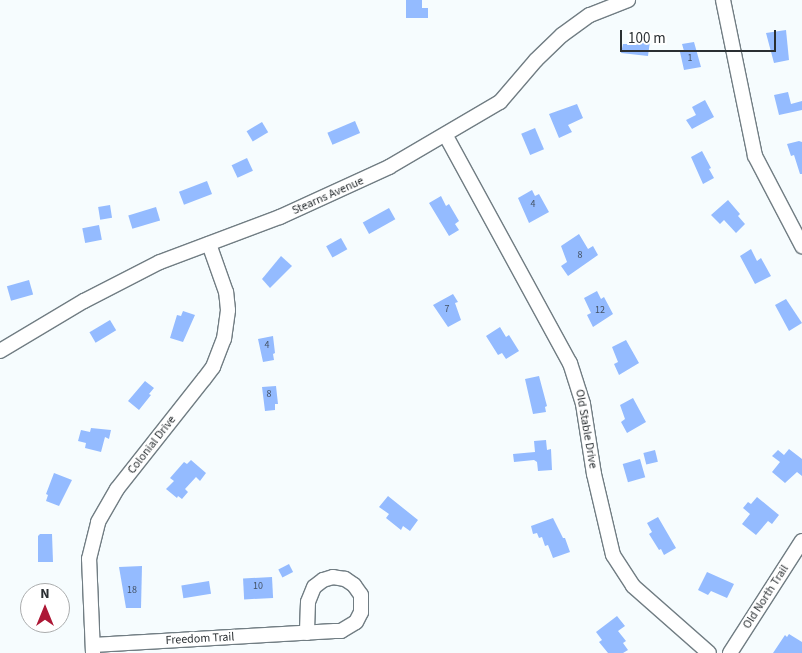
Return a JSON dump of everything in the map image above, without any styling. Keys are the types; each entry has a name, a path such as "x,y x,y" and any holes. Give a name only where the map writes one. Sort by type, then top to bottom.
{"street":[{"name":"Stearns Avenue","path":"0,351 107,289 160,262 280,218 390,167 446,136 500,102 536,60 566,32 590,15 628,0"},
{"path":"724,0 755,156 802,246"},
{"name":"Old Stable Drive","path":"446,136 570,363 583,404 594,474 613,556 633,586 710,653"},
{"name":"Colonial Drive","path":"93,649 89,559 98,522 117,489 213,367 224,339 228,310 226,292 209,244"},
{"name":"Old North Trail","path":"730,653 802,541"},
{"name":"Freedom Trail","path":"93,649 341,631 356,622 362,606 361,595 354,585 345,579 333,577 323,580 314,587 308,602 307,633"}],"building":[{"path":"406,0 422,0 422,8 428,8 428,18 406,18"},
{"path":"786,30 789,60 774,63 766,33"},
{"path":"632,39 650,41 648,56 621,53 623,44 631,44"},
{"path":"694,42 701,67 684,70 680,52 684,51 682,44"},
{"path":"788,92 791,104 802,101 802,110 779,115 774,95"},
{"path":"705,100 714,117 692,129 686,120 696,115 692,107"},
{"path":"577,104 583,118 568,125 572,132 559,138 549,114"},
{"path":"355,121 360,133 332,145 327,133"},
{"path":"262,122 268,132 253,142 247,131"},
{"path":"535,128 544,149 530,155 521,134"},
{"path":"802,142 802,174 800,174 794,155 791,156 787,144"},
{"path":"702,151 714,178 703,184 691,157"},
{"path":"247,158 253,171 238,178 232,165"},
{"path":"207,181 212,194 184,205 179,192"},
{"path":"532,190 535,196 539,194 549,212 529,223 518,198"},
{"path":"441,196 446,206 449,204 459,221 455,224 459,230 449,236 429,203"},
{"path":"728,200 740,214 738,216 745,224 736,233 724,220 720,224 711,215"},
{"path":"110,205 112,218 100,220 98,207"},
{"path":"156,207 160,220 132,229 128,215"},
{"path":"389,208 395,219 369,234 363,223"},
{"path":"99,225 102,240 85,243 82,228"},
{"path":"579,234 588,249 593,246 598,255 568,276 561,266 567,262 561,246"},
{"path":"341,238 347,249 332,258 326,246"},
{"path":"751,249 757,261 761,258 771,276 755,284 740,256"},
{"path":"281,256 292,266 270,288 262,279"},
{"path":"29,280 33,294 11,301 7,286"},
{"path":"597,291 601,299 604,297 613,314 593,327 587,315 591,313 584,298"},
{"path":"453,294 458,302 455,303 461,320 448,327 433,305"},
{"path":"786,299 802,323 789,331 775,305"},
{"path":"183,311 195,315 183,342 170,338 177,315 181,316"},
{"path":"110,320 116,330 96,343 89,332"},
{"path":"500,327 506,337 509,335 519,351 506,359 502,353 498,355 486,336"},
{"path":"273,336 274,360 263,362 258,339"},
{"path":"626,340 639,363 619,375 614,364 618,362 612,347"},
{"path":"539,376 547,406 545,407 546,412 533,414 525,379"},
{"path":"145,381 154,388 139,410 128,401"},
{"path":"276,386 278,404 275,404 275,410 265,411 262,387"},
{"path":"633,398 646,422 627,433 621,422 625,419 620,405"},
{"path":"91,428 111,430 109,439 105,437 101,452 85,448 86,443 78,441 81,430 90,432"},
{"path":"546,440 547,450 551,449 552,470 538,471 537,462 534,460 514,462 513,454 535,452 534,441"},
{"path":"789,449 802,459 802,476 797,472 785,483 772,472 780,462 772,456 778,450 784,455"},
{"path":"655,450 658,462 646,465 643,453"},
{"path":"640,459 645,477 628,482 623,464"},
{"path":"191,460 206,473 200,481 196,477 185,489 188,492 182,499 178,496 177,498 166,489 174,481 170,478 184,462 187,464"},
{"path":"54,473 72,480 59,506 46,501 48,495 46,494"},
{"path":"388,496 418,520 410,531 403,526 401,530 386,518 389,514 379,507"},
{"path":"757,497 779,515 772,524 768,521 756,535 742,524 750,514 743,508 748,502 751,504"},
{"path":"658,517 676,548 664,555 649,534 652,532 647,523"},
{"path":"553,518 563,538 565,538 570,552 553,558 548,545 545,546 542,537 539,538 537,533 533,534 531,526"},
{"path":"40,534 52,534 53,562 38,562 38,536"},
{"path":"289,564 293,572 282,577 278,569"},
{"path":"142,566 141,608 126,608 119,567"},
{"path":"707,572 734,584 727,598 711,591 708,595 698,590"},
{"path":"272,577 273,598 244,599 243,579"},
{"path":"209,581 211,594 183,598 181,585"},
{"path":"617,616 625,626 618,631 626,641 623,643 628,650 623,653 608,653 599,642 602,640 596,632"},
{"path":"789,634 802,642 802,653 773,653 785,635 787,637"}]}
